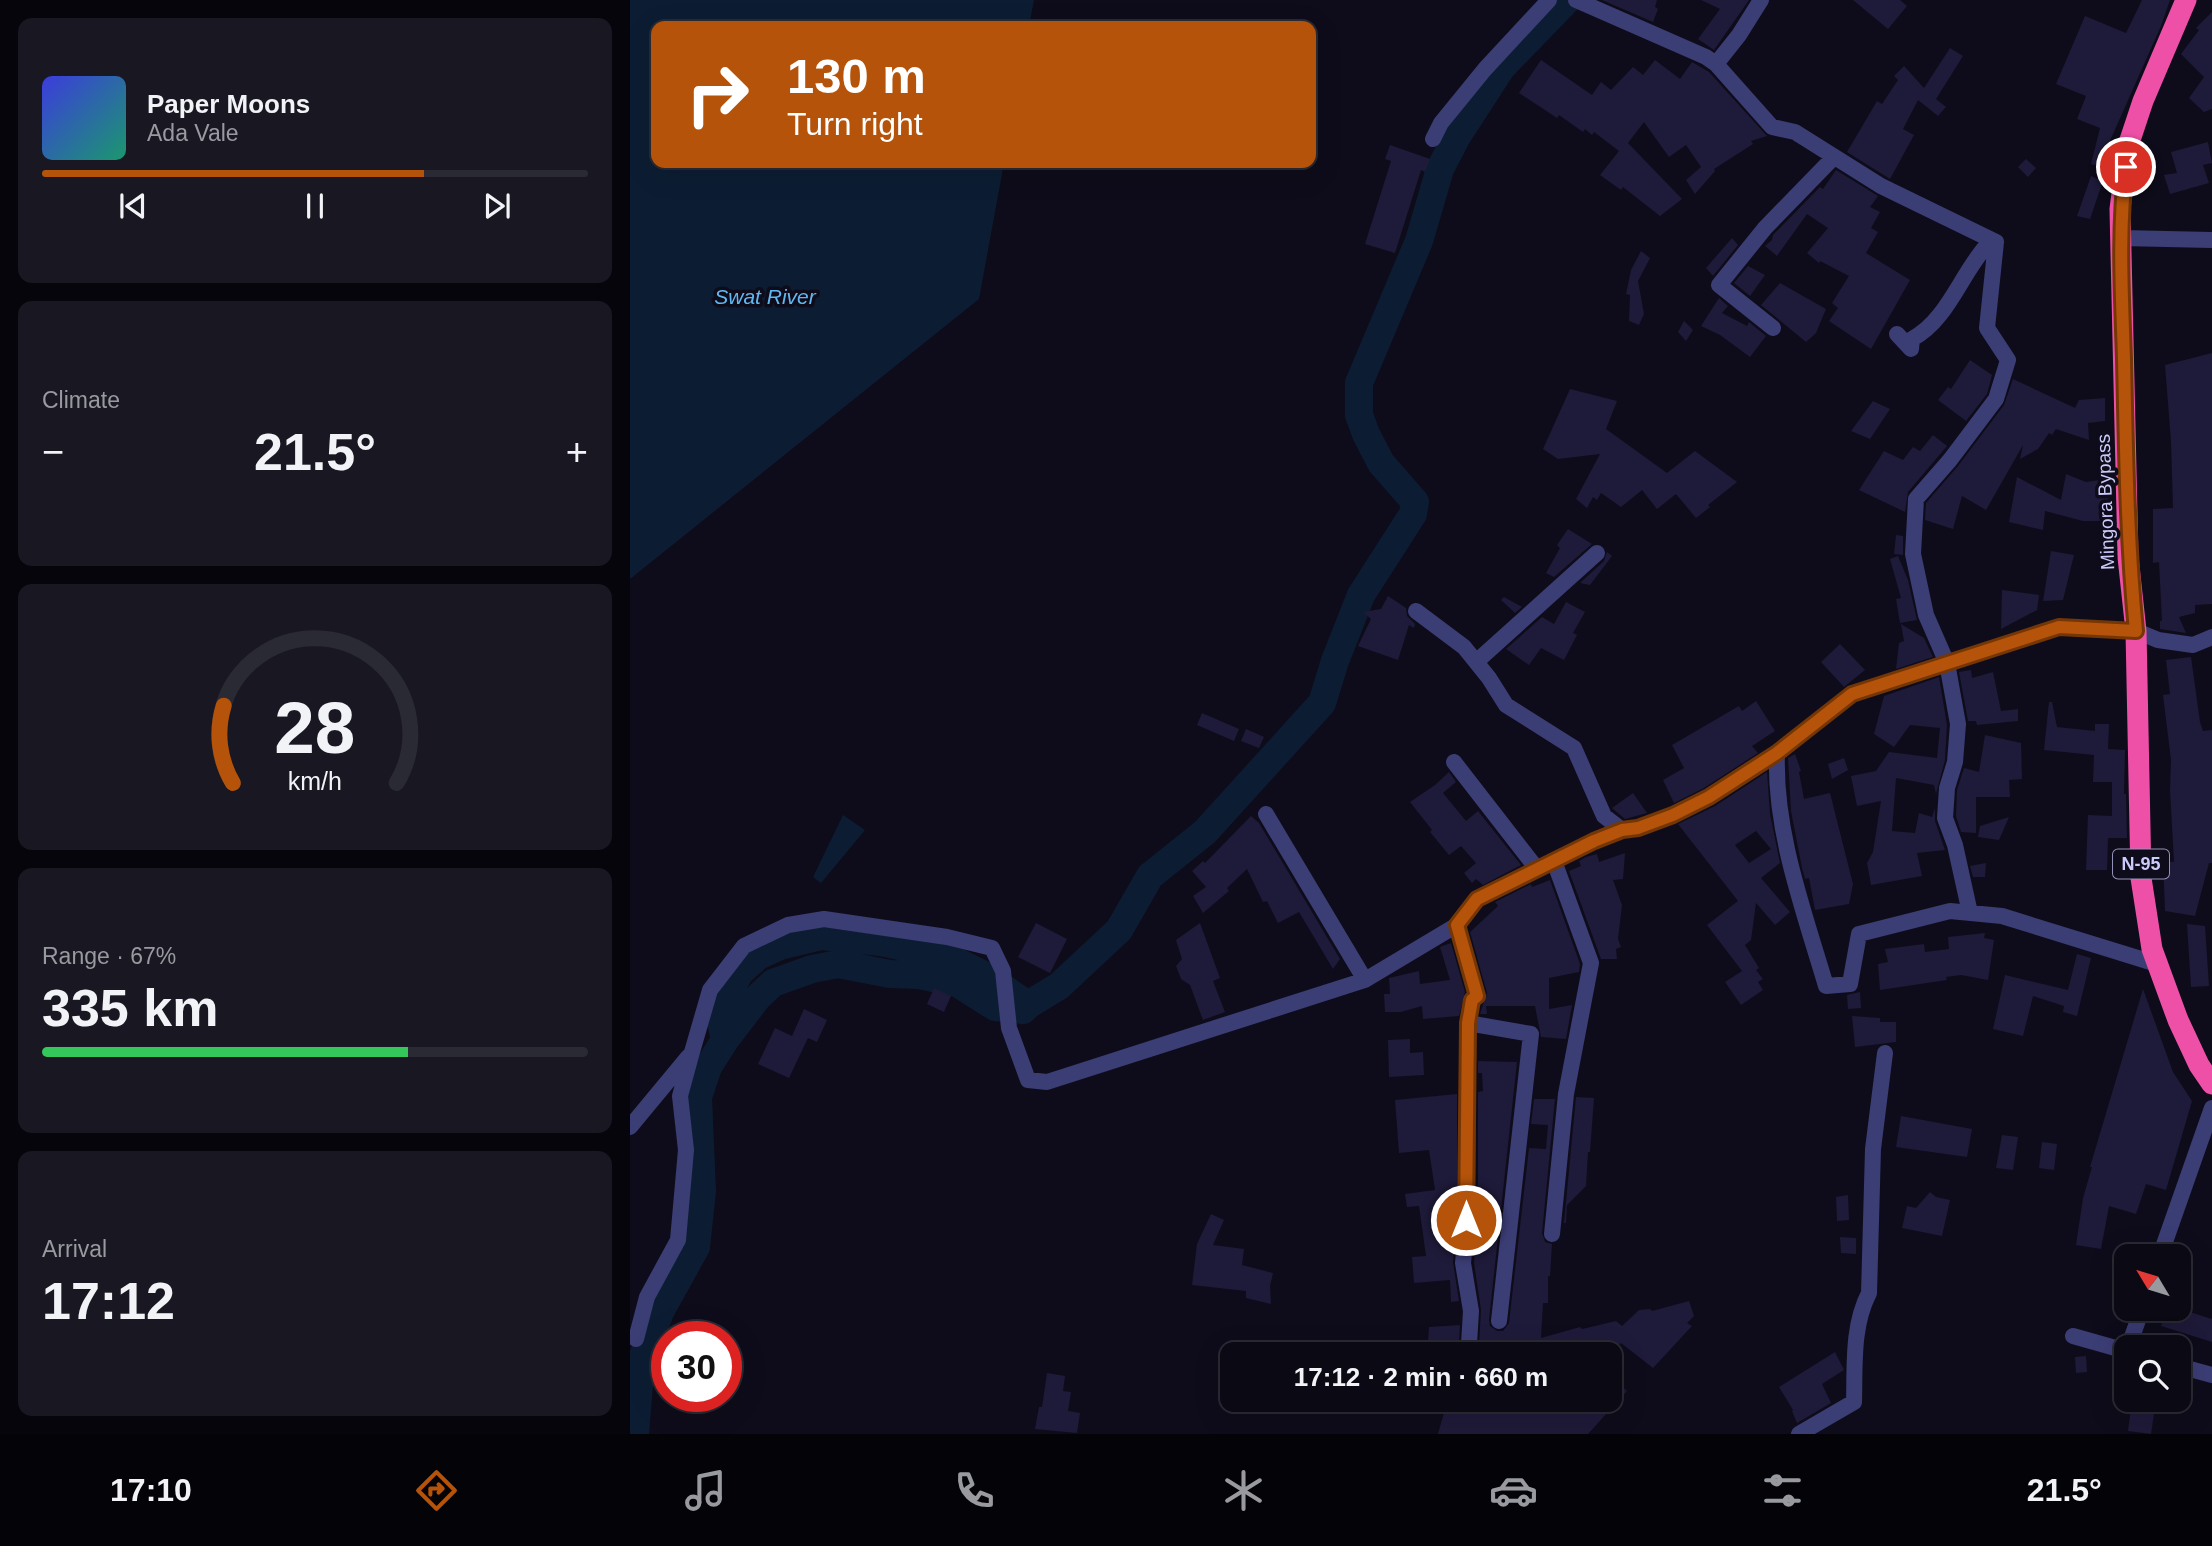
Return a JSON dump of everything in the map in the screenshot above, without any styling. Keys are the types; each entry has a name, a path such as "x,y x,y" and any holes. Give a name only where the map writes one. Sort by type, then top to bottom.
{"highway":[{"name":"Mingora Bypass","path":"2186,0 2143,101 2128,146 2120,209 2128,556 2136,631 2141,878 2152,949 2178,1020 2199,1065 2212,1084"}],"street":[{"path":"1433,139 1441,123 1478,78 1549,0"},
{"path":"1716,64 1739,35 1761,0"},
{"path":"1578,1 1706,57 1716,64 1772,127 1795,132 1881,186 1996,243 1987,328 2008,360 1996,399 1950,460 1916,499 1913,554 1926,615 1947,663 1958,724 1955,762 1947,788 1945,818 1955,845 1970,913"},
{"path":"1773,328 1719,285 1765,228 1833,158"},
{"path":"2121,237 2212,240"},
{"path":"1897,334 1912,349 1912,340 1921,335 1947,306 1975,258 1988,244"},
{"path":"1476,662 1597,553"},
{"path":"1416,611 1464,647 1506,705 1574,748 1604,816 1622,830"},
{"path":"636,1339 647,1297 678,1240 686,1150 680,1097 710,990 744,946 788,925 824,919 947,937 992,948 1003,971 1009,1028 1028,1080 1047,1082 1364,980 1457,925 1477,899 1622,830 1638,828 1673,815 1709,797 1777,753 1852,694 2059,627 2136,631 2158,640 2193,645 2212,637"},
{"path":"1777,753 1777,796 1787,845 1826,986 1850,984 1859,934 1950,911 2002,915 2157,964"},
{"path":"1454,761 1537,869"},
{"path":"1266,814 1364,980"},
{"path":"1552,1234 1566,1094 1591,963 1554,861"},
{"path":"1457,925 1477,996 1472,1000 1468,1023 1466,1220 1463,1263 1471,1311 1469,1342"},
{"path":"1468,1023 1531,1034 1499,1321"},
{"path":"630,1127 692,1052"},
{"path":"1799,1434 1854,1402 1860,1311 1869,1293 1873,1149 1885,1053"},
{"path":"2164,1244 2212,1108"},
{"path":"2073,1336 2114,1346"},
{"path":"2191,1369 2212,1375"}],"water":[{"name":"Swat River","path":"630,0 1034,0 1030,21 651,21 651,168 1003,168 979,299 630,579"},
{"path":"843,815 865,830 821,883 813,877"}],"building":[{"path":"1602,0 1657,0 1655,7 1658,9 1653,22"},
{"path":"1701,0 1749,0 1714,50 1698,39 1720,9"},
{"path":"1853,0 1900,0 1907,6 1888,29"},
{"path":"2142,0 2170,0 2109,143 2103,167 2091,164 2100,128 2077,119 2086,96 2056,84 2085,16 2126,33"},
{"path":"2212,12 2212,109 2204,112 2189,98 2204,77 2181,54 2199,30 2196,28"},
{"path":"1950,48 1963,56 1936,99 1946,107 1938,116 1918,100 1903,129 1914,135 1890,179 1847,152 1877,101 1882,104 1898,80 1894,76 1904,66 1924,88"},
{"path":"1541,60 1592,95 1601,82 1611,90 1633,67 1643,75 1655,60 1680,79 1692,62 1709,72 1767,136 1751,141 1753,144 1714,169 1695,194 1686,180 1701,167 1686,145 1669,157 1644,122 1628,143 1682,199 1660,216 1623,187 1621,190 1600,175 1619,151 1594,132 1592,135 1585,129 1583,132 1519,93"},
{"path":"2208,142 2212,163 2203,165 2209,183 2170,194 2164,175 2177,173 2171,152"},
{"path":"1390,145 1430,159 1425,172 1421,170 1395,253 1365,244 1391,161 1385,159"},
{"path":"2026,159 2036,168 2028,177 2018,167"},
{"path":"1836,170 1878,196 1870,207 1880,212 1871,228 1878,232 1866,253 1910,280 1871,349 1829,321 1838,308 1832,303 1849,276 1820,261 1819,263 1807,253 1828,228 1807,214 1777,256 1765,246 1820,187 1823,189"},
{"path":"2091,176 2103,181 2090,219 2077,216"},
{"path":"1732,238 1738,245 1713,276 1706,268"},
{"path":"1641,251 1650,258 1638,281 1644,314 1639,325 1629,321 1630,295 1626,294 1631,270"},
{"path":"1748,266 1765,275 1750,296 1734,283"},
{"path":"1780,283 1826,309 1816,333 1806,342 1761,305"},
{"path":"1719,298 1728,306 1722,313 1747,326 1749,322 1766,336 1750,357 1720,335 1701,326"},
{"path":"1684,321 1693,330 1686,341 1678,332"},
{"path":"2212,353 2212,604 2195,605 2195,613 2179,617 2186,633 2160,629 2162,621 2159,562 2153,563 2153,509 2173,508 2165,365"},
{"path":"1970,360 1992,375 1987,394 1966,421 1938,400 1948,387 1951,389"},
{"path":"2013,379 2075,408 2079,400 2105,398 2105,421 2088,423 2089,440 2056,429 2052,435 2049,433 2038,449 2020,459 2023,445 1986,510 1962,496 1953,529 1925,520 1926,503 2004,405"},
{"path":"1570,389 1617,401 1606,429 1667,473 1695,451 1737,482 1696,518 1676,494 1657,509 1642,490 1621,507 1601,493 1597,500 1593,497 1587,508 1576,499 1600,454 1558,459 1543,449"},
{"path":"1873,401 1890,409 1870,439 1851,431"},
{"path":"1933,435 1947,446 1908,492 1905,512 1859,490 1884,451 1903,460 1913,447 1920,451"},
{"path":"2066,474 2086,482 2106,479 2113,521 2083,521 2045,511 2043,530 2009,522 2017,477 2061,500"},
{"path":"1568,529 1592,544 1554,577 1546,573 1560,548 1557,545"},
{"path":"1896,535 1903,536 1903,555 1894,554"},
{"path":"2051,551 2074,555 2063,600 2043,601"},
{"path":"1607,552 1612,556 1590,585 1580,583 1604,561"},
{"path":"1898,556 1908,580 1917,620 1900,623 1896,599 1901,598 1890,559"},
{"path":"2002,590 2039,595 2037,610 2001,629"},
{"path":"1388,596 1406,608 1407,616 1415,624 1414,628 1409,625 1398,660 1358,646 1371,619 1363,612 1381,609"},
{"path":"1504,597 1522,607 1515,613 1501,600"},
{"path":"1566,602 1585,612 1573,633 1577,635 1564,660 1541,648 1529,665 1506,649 1542,617 1554,624"},
{"path":"1901,624 1924,638 1933,657 1896,669 1899,643 1904,641"},
{"path":"1840,644 1865,670 1844,687 1821,662"},
{"path":"2191,657 2200,722 2203,731 2212,730 2212,863 2209,863 2195,916 2165,911 2163,861 2174,862 2171,760 2163,695 2170,694 2166,660"},
{"path":"1971,670 1972,678 1993,672 2001,711 2018,709 2018,721 1977,725 1976,721 1968,721 1959,672"},
{"path":"1939,677 1947,725 1945,760 1936,794 1934,785 1896,778 1892,831 1915,833 1919,813 1932,817 1935,808 1935,821 1945,850 1917,853 1922,876 1871,885 1867,863 1873,852 1881,801 1857,806 1851,776 1876,771 1889,752 1937,758 1940,728 1910,725 1894,747 1874,734 1884,696"},
{"path":"1756,701 1775,731 1752,746 1758,753 1704,788 1674,803 1663,780 1684,768 1672,745 1739,706 1742,711"},
{"path":"2049,702 2052,702 2057,727 2095,731 2095,724 2109,724 2108,749 2125,750 2127,838 2108,838 2107,870 2086,870 2088,815 2112,816 2112,782 2093,782 2094,755 2044,750"},
{"path":"1202,713 1239,729 1234,741 1197,725"},
{"path":"1246,729 1264,737 1259,748 1241,741"},
{"path":"1985,735 2021,743 2022,779 2009,780 2010,797 1976,797 1976,833 1961,832 1956,816 1957,790 1964,768 1979,772"},
{"path":"1795,754 1801,771 1804,799 1830,793 1853,884 1849,904 1815,910 1809,878 1805,879 1802,868 1791,811 1788,758"},
{"path":"1844,758 1848,770 1832,779 1828,764"},
{"path":"1449,772 1456,782 1443,793 1466,821 1478,811 1521,865 1483,885 1476,879 1472,883 1464,873 1476,863 1461,846 1449,855 1410,802"},
{"path":"1767,772 1770,814 1780,863 1761,878 1790,912 1775,925 1756,903 1751,940 1745,945 1759,968 1756,970 1763,979 1758,982 1763,990 1741,1005 1725,982 1742,971 1707,925 1738,901 1678,824 1715,806","holes":["1756,831 1771,849 1749,863 1735,845"]},
{"path":"1633,793 1647,813 1625,819 1612,808"},
{"path":"1251,816 1259,823 1340,959 1333,969 1299,912 1278,923 1267,901 1263,902 1247,869 1227,888 1229,891 1203,913 1193,896 1206,887 1192,871 1203,861 1205,863"},
{"path":"2009,817 1999,840 1978,837 1980,826"},
{"path":"1625,853 1623,879 1613,880 1622,905 1618,939 1621,947 1616,949 1617,959 1601,959 1569,871 1581,866 1579,861 1586,857 1597,854 1599,862"},
{"path":"1986,863 1985,877 1973,877 1970,866"},
{"path":"1550,880 1580,964 1579,972 1549,978 1549,1009 1572,1005 1566,1039 1541,1037 1535,1006 1486,1006 1487,1014 1480,1014 1487,993 1470,932 1498,906 1495,902 1531,884 1532,887"},
{"path":"1036,923 1067,939 1050,973 1018,957"},
{"path":"1200,923 1220,978 1213,981 1225,1012 1203,1020 1190,985 1181,979 1176,966 1182,959 1176,940"},
{"path":"2187,924 2205,926 2209,986 2191,987"},
{"path":"1985,933 1984,938 1994,940 1988,980 1961,975 1946,977 1947,980 1880,990 1878,964 1888,962 1885,949 1924,944 1925,952 1949,949 1948,937"},
{"path":"1451,943 1465,992 1459,1016 1423,1019 1422,1006 1401,1012 1385,1012 1384,994 1390,994 1389,978 1419,971 1420,984 1450,980 1440,947"},
{"path":"2077,954 2091,958 2077,1016 2063,1012 2064,1006 2033,996 2023,1036 1993,1029 2005,975 2068,990"},
{"path":"934,988 951,996 944,1012 927,1004"},
{"path":"2143,989 2173,1072 2192,1101 2166,1190 2146,1184 2136,1214 2109,1206 2101,1249 2076,1245 2090,1167"},
{"path":"1860,992 1861,1008 1848,1009 1847,995"},
{"path":"804,1009 827,1020 817,1042 808,1038 789,1078 758,1064 775,1028 792,1036"},
{"path":"1852,1016 1880,1018 1880,1022 1896,1022 1896,1042 1855,1047"},
{"path":"1410,1039 1410,1053 1423,1052 1424,1075 1389,1077 1388,1040"},
{"path":"1478,1061 1517,1062 1490,1326 1497,1331 1503,1331 1509,1323 1529,1148 1546,1149 1548,1125 1531,1124 1534,1099 1555,1099 1542,1233 1545,1242 1552,1244 1548,1303 1543,1303 1541,1338 1580,1327 1582,1329 1616,1321 1622,1326 1639,1310 1652,1311 1689,1301 1694,1316 1687,1323 1692,1326 1653,1368 1622,1342 1479,1342 1481,1310 1474,1263 1478,1220 1478,1092 1483,1091"},
{"path":"1457,1094 1457,1219 1453,1262 1459,1301 1451,1302 1450,1280 1414,1283 1412,1257 1426,1256 1419,1206 1407,1207 1405,1194 1435,1190 1429,1150 1399,1153 1395,1100"},
{"path":"1576,1097 1594,1098 1590,1152 1586,1186 1567,1205 1564,1223"},
{"path":"1901,1116 1972,1129 1967,1157 1896,1147"},
{"path":"2002,1135 2018,1137 2013,1170 1996,1168"},
{"path":"2042,1142 2057,1144 2054,1170 2039,1168"},
{"path":"1930,1192 1936,1197 1950,1200 1942,1236 1902,1228 1907,1206 1916,1208"},
{"path":"1848,1195 1849,1220 1837,1221 1836,1197"},
{"path":"1211,1214 1224,1220 1213,1245 1244,1249 1242,1265 1273,1273 1270,1286 1271,1304 1246,1298 1246,1291 1192,1285 1197,1244"},
{"path":"1840,1237 1856,1238 1856,1254 1841,1253"},
{"path":"2191,1312 2212,1319 2212,1342 2191,1335 2161,1326 2163,1321 2191,1321"},
{"path":"1460,1325 1459,1342 1428,1342 1429,1327"},
{"path":"1835,1352 1844,1370 1822,1384 1831,1403 1797,1423 1793,1410 1779,1387"},
{"path":"2086,1356 2087,1372 2076,1373 2075,1357"},
{"path":"1047,1373 1065,1376 1063,1391 1071,1392 1068,1411 1080,1413 1077,1433 1035,1429 1039,1407 1042,1407"},
{"path":"1444,1412 1608,1412 1588,1434 1438,1434"},
{"path":"2130,1412 2154,1412 2151,1434 2128,1431"}],"waterway":[{"path":"635,1434 641,1361 661,1310 696,1247 702,1191 698,1097 708,1067 725,1040 720,1018 725,999 740,972 758,956 780,946 822,936 881,942 946,956 986,976 1028,1005 1059,986 1119,930 1150,876 1205,832 1322,703 1361,595 1413,514 1415,502 1381,463 1366,434 1359,415 1359,383 1419,241 1440,169 1456,138 1502,67 1567,0"},
{"path":"725,1040 758,997 773,983 812,969 838,964 957,983 995,1007 1023,1010 1028,1005"}],"route":[{"path":"1466,1220 1468,1023 1472,1000 1477,996 1457,925 1477,899 1594,841 1673,815 1709,797 1777,753 1852,694 2059,627 2136,631 2128,556 2120,209 2126,167"}]}
